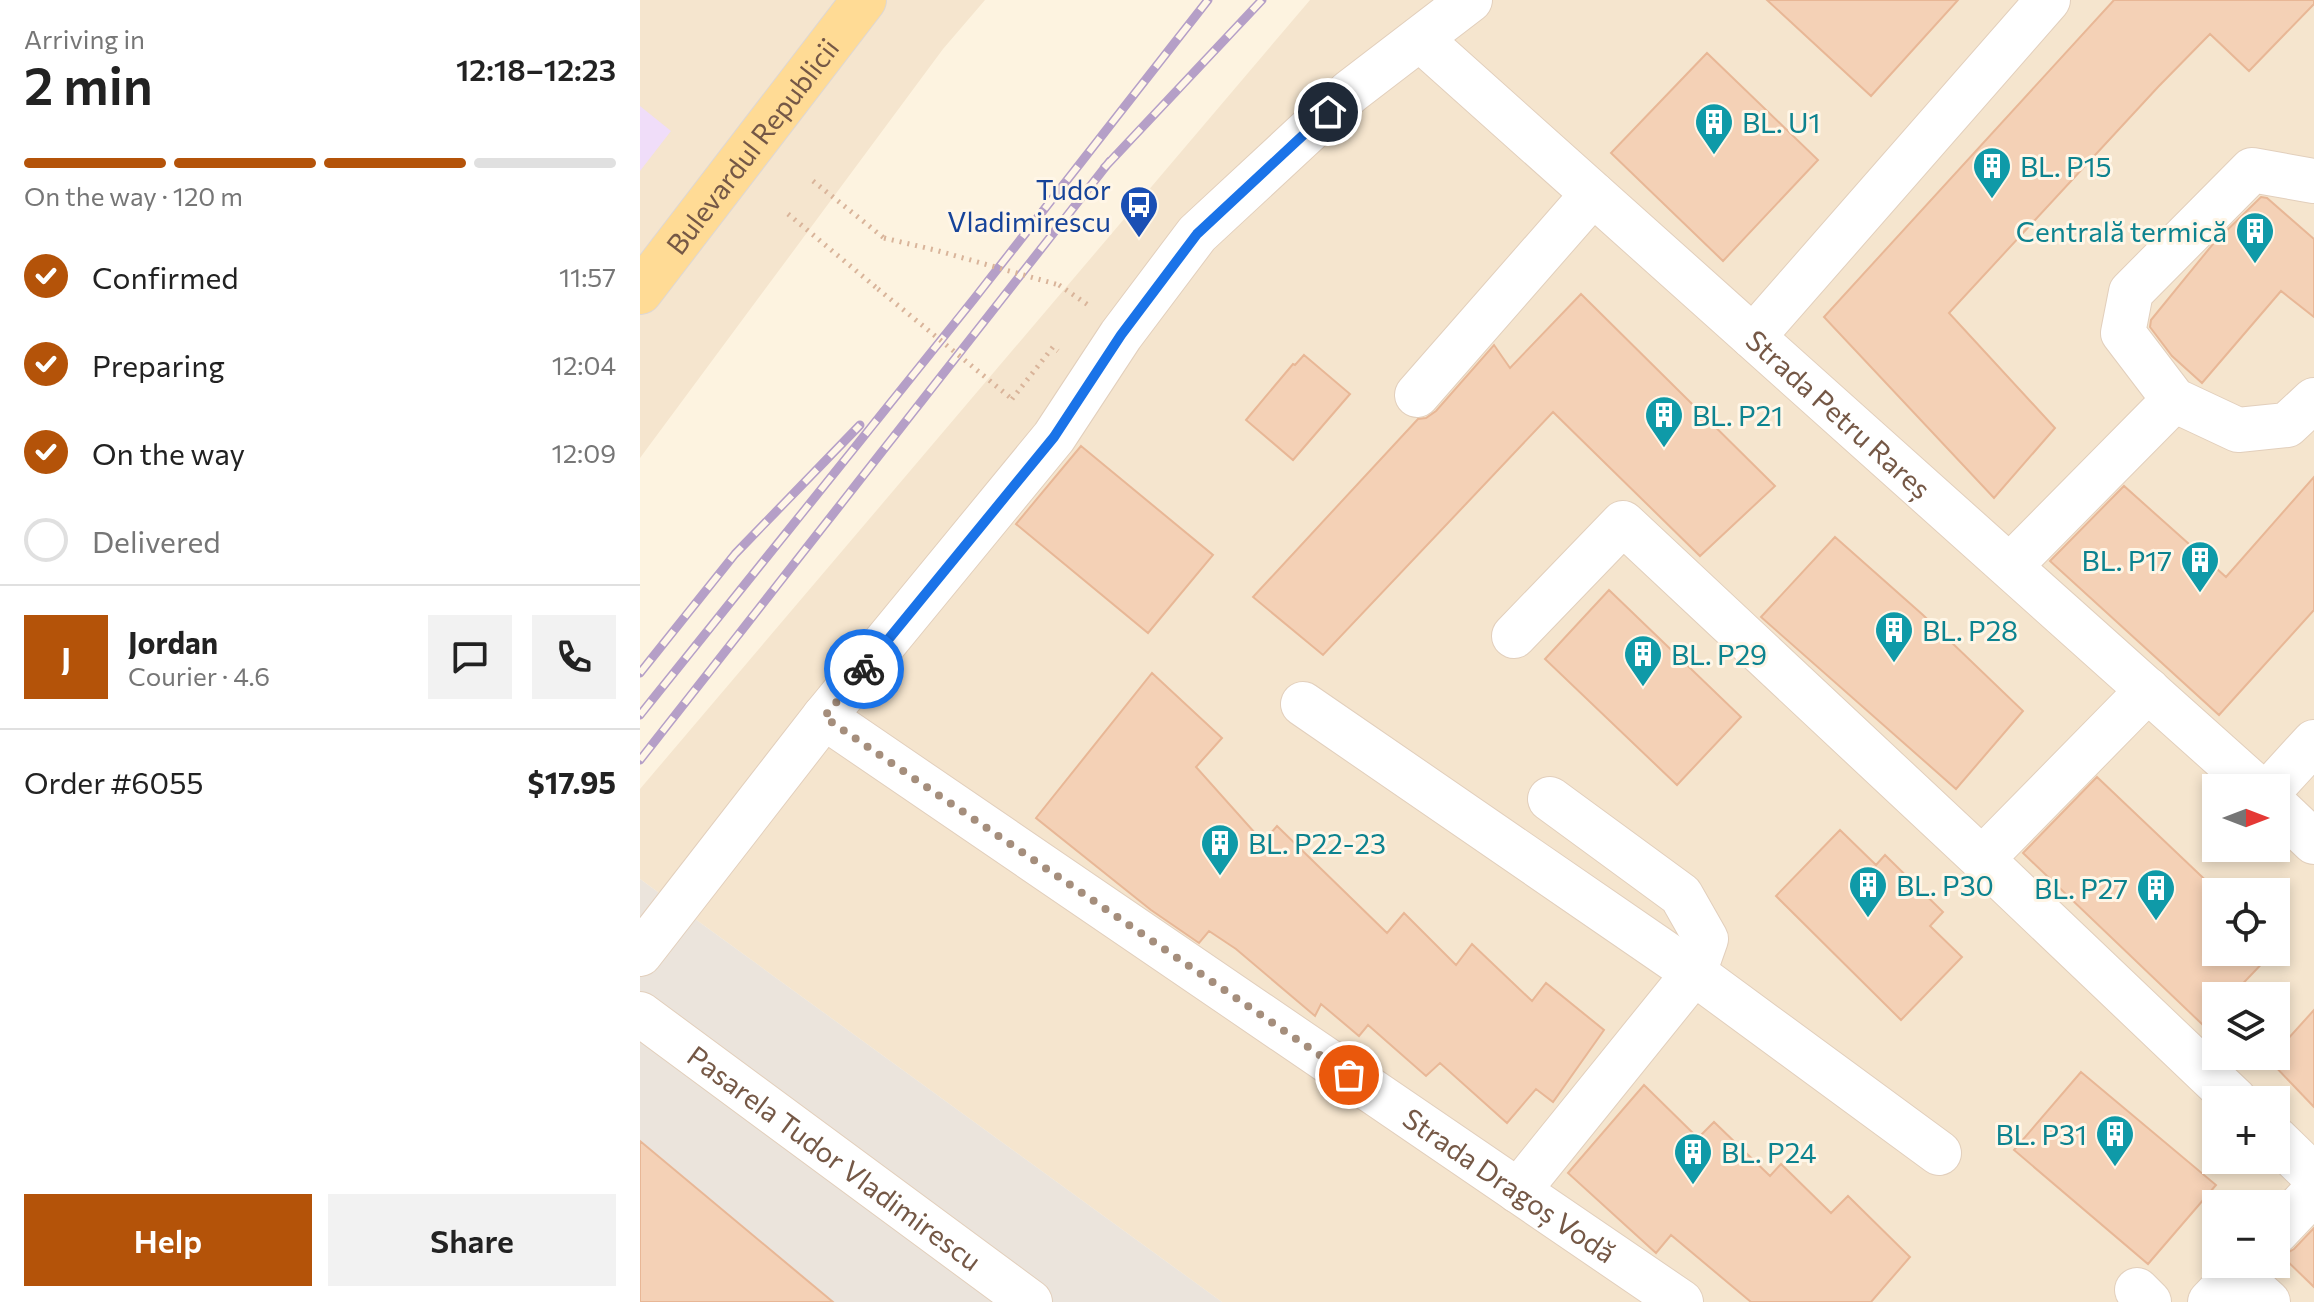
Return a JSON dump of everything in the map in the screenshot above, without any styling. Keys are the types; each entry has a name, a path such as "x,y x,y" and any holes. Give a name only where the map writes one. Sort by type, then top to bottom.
{"main road":[{"name":"Bulevardul Republicii","path":"640,292 864,0"}],"street":[{"path":"640,954 824,717 1054,437 1121,335 1197,234 1350,92 1470,0"},
{"path":"1753,337 2048,0"},
{"name":"Strada Petru Rareș","path":"1420,39 2241,774"},
{"path":"2314,181 2252,170 2131,292 2123,333 2174,400 2238,430 2287,425 2314,400"},
{"path":"1417,395 1593,194"},
{"path":"2010,566 2174,400"},
{"path":"1514,636 1623,523 2220,1086"},
{"path":"1982,859 2148,690"},
{"path":"1303,704 1694,973 1939,1153"},
{"name":"Strada Dragoș Vodă","path":"824,717 1681,1302"},
{"path":"2285,774 2314,742"},
{"path":"1518,1191 1694,973 1706,939 1681,895 1550,799"},
{"path":"2290,819 2314,842"},
{"name":"Pasarela Tudor Vladimirescu","path":"640,1014 1030,1302"},
{"path":"2290,1153 2314,1176"},
{"path":"2290,1217 2314,1192"}],"path":[{"path":"813,181 884,238 1059,285 1099,313"},
{"path":"788,214 1012,399"}],"shaded area":[{"path":"640,0 985,0 943,49 640,458"},
{"path":"1310,0 2314,0 2314,1302 1222,1302 640,879 640,789"},
{"path":"640,106 671,131 640,171"},
{"path":"640,879 1222,1302 640,1302"}],"building":[{"path":"1767,0 1958,0 1871,96"},
{"name":"BL. P15","path":"2114,0 2314,0 2314,4 2249,71 2210,34 1949,313 2055,428 1994,498 1824,317"},
{"name":"BL. U1","path":"1707,53 1818,160 1723,261 1611,153"},
{"name":"Centrală termică","path":"2261,197 2267,198 2314,239 2314,317 2281,291 2202,383 2172,356 2150,327 2151,320 2213,244"},
{"name":"BL. P21","path":"1581,294 1775,486 1700,556 1553,412 1323,655 1253,597 1418,419 1436,411 1494,345 1510,368"},
{"path":"1304,355 1350,394 1293,460 1246,420"},
{"path":"1081,446 1213,555 1148,633 1016,524"},
{"name":"BL. P17","path":"2314,477 2314,610 2219,715 2050,561 2124,486 2226,577"},
{"name":"BL. P28","path":"1835,537 1923,615 2023,711 1956,789 1761,617"},
{"name":"BL. P29","path":"1609,590 1741,717 1677,785 1545,659"},
{"name":"BL. P22-23","path":"1152,673 1222,738 1196,767 1263,842 1277,826 1387,933 1404,913 1456,965 1472,944 1532,1001 1546,983 1604,1030 1553,1102 1536,1089 1507,1123 1440,1063 1426,1076 1368,1025 1359,1036 1321,1004 1315,1016 1236,949 1209,931 1199,943 1151,910 1036,818"},
{"name":"BL. P27","path":"2097,777 2203,878 2202,966 2260,966 2244,982 2202,982 2202,1024 2023,853"},
{"name":"BL. P30","path":"1840,830 1876,865 1885,855 1943,912 1930,926 1962,957 1901,1020 1776,896"},
{"path":"2314,1010 2314,1107 2279,1070 2290,1070 2290,1037"},
{"name":"BL. P31","path":"2081,1072 2216,1185 2212,1190 2202,1190 2202,1201 2148,1264 2014,1150"},
{"name":"BL. P24","path":"1644,1085 1698,1138 1714,1122 1770,1176 1781,1164 1831,1213 1848,1196 1910,1257 1871,1302 1751,1302 1671,1235 1656,1253 1568,1173"},
{"path":"640,1141 833,1302 640,1302"},
{"path":"2314,1228 2314,1287 2290,1264 2290,1251"}],"railway":[{"path":"640,715 974,299 1208,0"},
{"path":"1104,168 1262,0"},
{"path":"640,760 1110,161"},
{"path":"640,673 735,554 860,425"}],"way so far":[{"path":"864,669 824,717 1349,1075"}],"place":[{"name":"BL. U1","path":"1714,156"},
{"name":"BL. P15","path":"1992,200"},
{"name":"Tudor Vladimirescu","path":"1139,239"},
{"name":"Centrală termică","path":"2255,265"},
{"name":"BL. P21","path":"1664,449"},
{"name":"BL. P17","path":"2200,594"},
{"name":"BL. P28","path":"1894,664"},
{"name":"BL. P29","path":"1643,688"},
{"name":"BL. P22-23","path":"1220,877"},
{"name":"BL. P30","path":"1868,919"},
{"name":"BL. P27","path":"2156,922"},
{"name":"BL. P31","path":"2115,1168"},
{"name":"BL. P24","path":"1693,1186"}],"route":[{"path":"864,669 1054,437 1121,335 1197,234 1328,112"}]}
